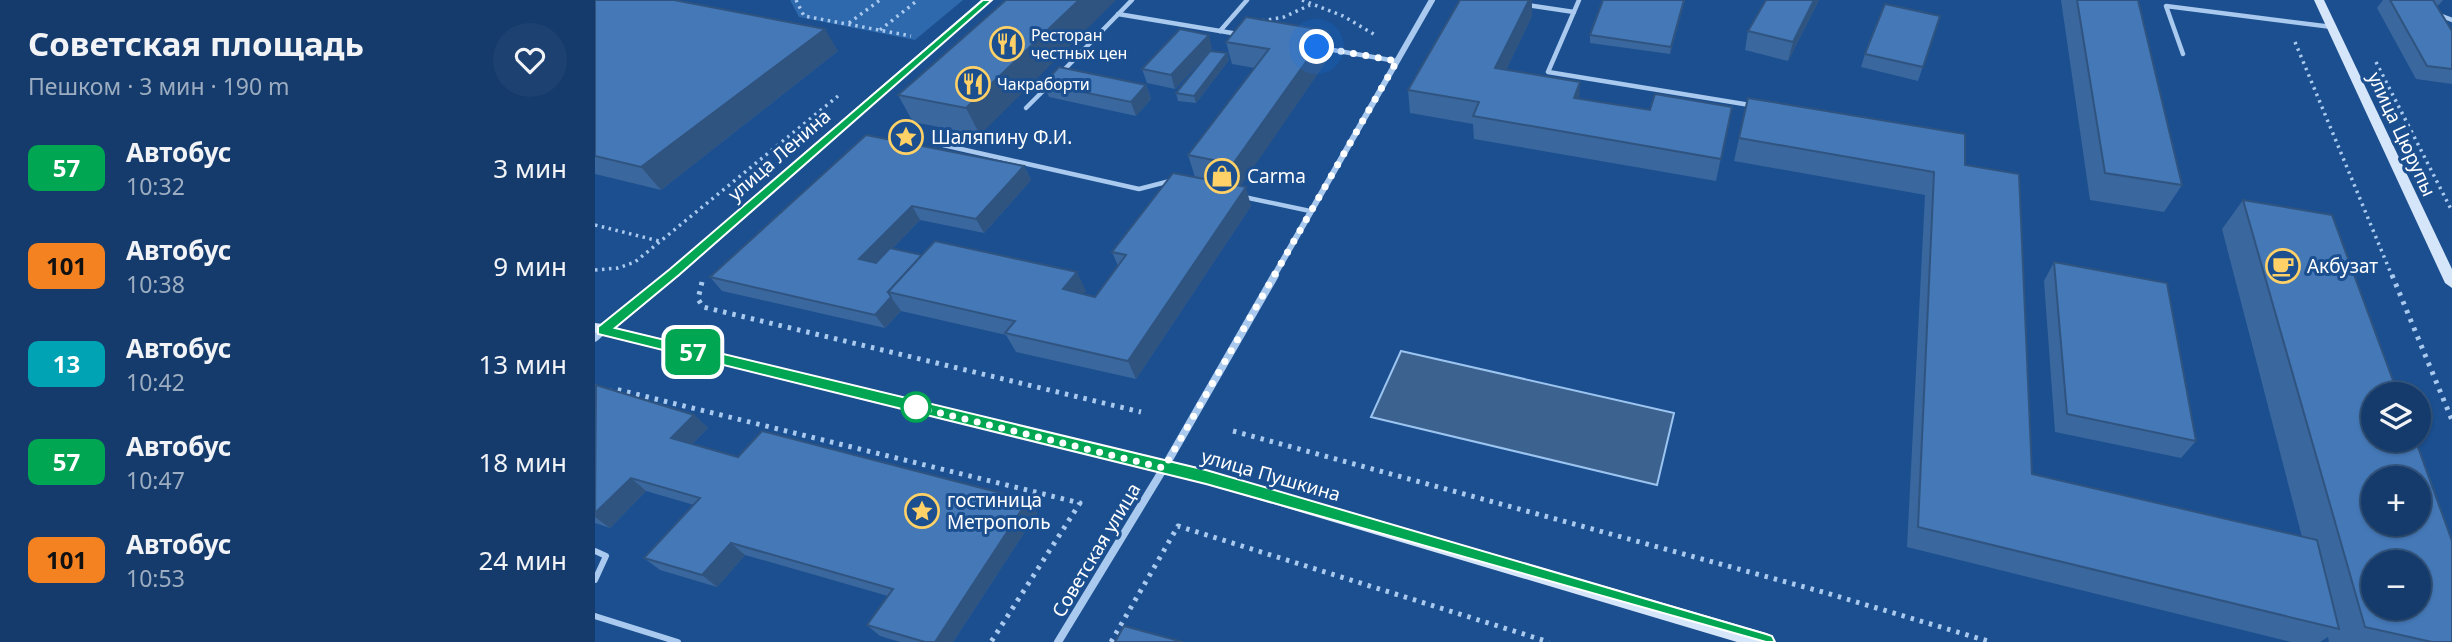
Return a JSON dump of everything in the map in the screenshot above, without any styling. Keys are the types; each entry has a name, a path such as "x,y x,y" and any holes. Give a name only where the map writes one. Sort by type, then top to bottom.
{"main road":[{"name":"улица Ленина","path":"598,332 675,272 987,0"},
{"name":"улица Цюрупы","path":"2319,0 2452,283"},
{"name":"улица Пушкина","path":"598,332 1206,477 1766,642"}],"street":[{"name":"Советская улица","path":"1058,642 1164,468 1432,0"}],"lane":[{"path":"1026,108 1132,0"},
{"path":"1220,31 1247,0"},
{"path":"1579,0 1548,72 1763,107"},
{"path":"1520,4 1574,12"},
{"path":"2183,54 2166,6 2332,27"},
{"path":"2426,10 2452,20"},
{"path":"1118,14 1246,36"},
{"path":"1326,49 1397,61"},
{"path":"943,145 1139,189 1169,181 1182,184"},
{"path":"1237,196 1310,211"},
{"path":"595,551 606,556 595,580"},
{"path":"595,616 678,642"}],"path":[{"path":"796,0 804,16 911,36 904,42"},
{"path":"849,24 880,0"},
{"path":"880,30 918,0"},
{"path":"1302,0 1343,16 1377,37"},
{"path":"1251,19 1263,21 1284,17 1310,5"},
{"path":"2285,20 2452,420"},
{"path":"2377,62 2452,211"},
{"path":"595,270 618,268 635,262 844,92"},
{"path":"595,225 659,241"},
{"path":"703,307 1141,412"},
{"path":"603,395 615,389 1080,503 991,642"},
{"path":"1233,431 1823,592 1991,642"},
{"path":"1111,642 1178,526 1549,642"}],"shaded area":[{"path":"790,0 963,0 915,40 799,17"},
{"path":"1401,351 1674,413 1657,485 1371,417"}],"building":[{"path":"595,0 674,0 825,29 641,167 595,156"},
{"path":"1006,0 1079,0 966,108 898,95"},
{"path":"1460,0 1529,0 1495,68 1580,82 1574,98 1650,110 1655,94 1732,107 1721,159 1473,116 1479,102 1408,90"},
{"path":"1603,0 1684,0 1671,47 1590,35"},
{"path":"1766,0 1814,0 1793,42 1748,31"},
{"path":"2077,0 2138,0 2182,185 2105,173"},
{"path":"2390,0 2433,0 2452,31 2452,69 2427,66"},
{"path":"1885,4 1940,16 1923,67 1865,54"},
{"path":"1246,17 1328,31 1233,164 1188,155 1269,49 1226,42"},
{"path":"1180,29 1209,35 1171,75 1142,69"},
{"path":"1210,51 1227,53 1194,96 1176,93"},
{"path":"1059,67 1146,85 1131,102 1043,84"},
{"path":"1748,98 1965,134 1965,165 2019,174 2032,474 2317,540 2339,629 1918,527 1934,172 1739,138"},
{"path":"866,135 1024,166 976,219 912,206 859,259 876,263 890,248 922,255 888,292 891,297 875,315 710,277"},
{"path":"1173,173 1246,187 1128,361 1005,333 1015,321 888,292 935,241 1077,272 1063,289 1095,297 1126,255 1112,252"},
{"path":"2243,200 2332,215 2394,382 2361,382 2361,452 2420,452 2425,466 2361,466 2361,536 2431,536 2431,483 2452,541 2452,642 2432,642 2365,627 2363,620 2431,620 2431,550 2361,550 2361,613"},
{"path":"2054,262 2167,283 2196,441 2067,414"},
{"path":"596,385 694,415 671,438 738,457 762,431 1028,500 935,642 925,642 867,625 893,589 731,543 702,575 644,558 700,498 631,478 595,513"},
{"path":"1124,626 1183,642 1115,642"}],"bus line":[{"name":"57","path":"987,0 675,272 603,331 1206,477 1766,642"}],"place":[{"name":"Ресторан честных цен","path":"1007,44"},
{"name":"Чакраборти","path":"973,84"},
{"name":"Шаляпину Ф.И.","path":"906,137"},
{"name":"Carma","path":"1222,176"},
{"name":"Акбузат","path":"2283,266"},
{"name":"гостиница Метрополь","path":"922,511"}],"route":[{"path":"916,407 1164,468 1397,61 1317,47"}]}
